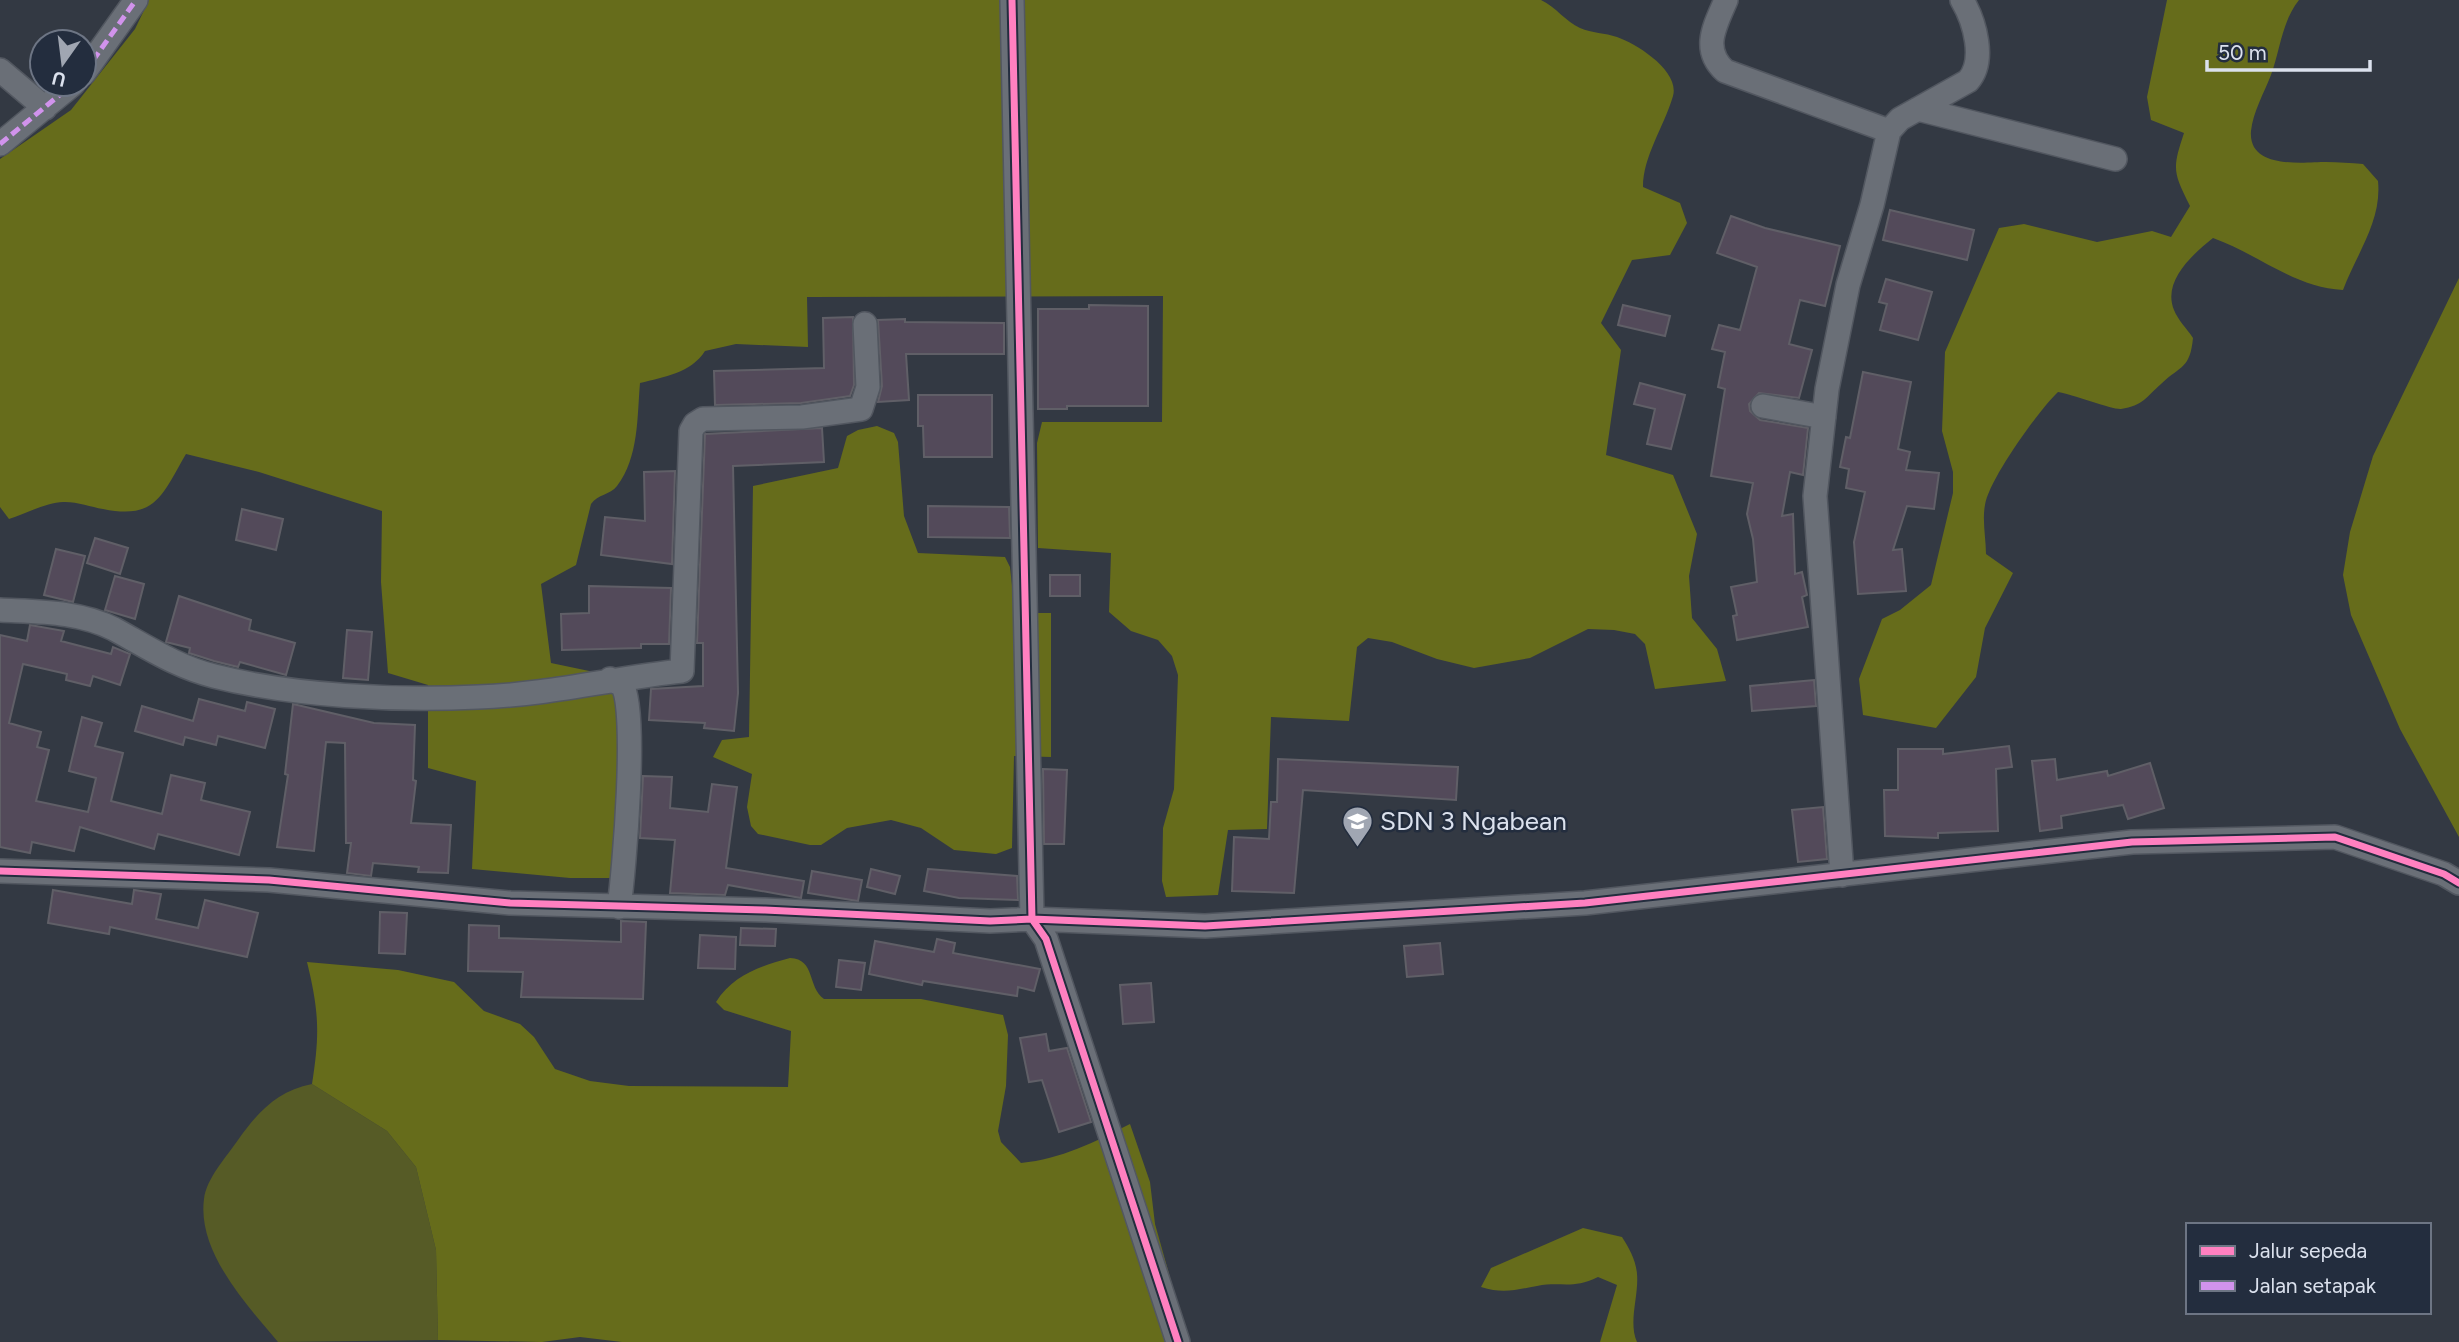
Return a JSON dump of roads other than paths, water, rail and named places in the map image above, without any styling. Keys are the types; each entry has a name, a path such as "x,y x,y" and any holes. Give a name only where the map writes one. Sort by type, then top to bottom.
{"street":[{"path":"98,53 136,0"},
{"path":"1013,0 1032,919 1046,939 1178,1342"},
{"path":"1726,0 1711,42 1711,54 1725,71 1889,131"},
{"path":"1842,875 1815,495 1824,417 1848,285 1872,205 1889,131 1900,119 1968,81 1976,72 1977,50 1962,0"},
{"path":"0,70 46,108"},
{"path":"0,144 57,98"},
{"path":"1918,110 2115,159"},
{"path":"0,610 61,614 88,619 114,629 176,664 214,676 354,696 479,697 682,671 691,431 695,424 703,419 802,417 862,409 868,387 865,324"},
{"path":"1763,406 1824,417"},
{"path":"610,679 622,685 627,702 629,792 619,907"},
{"path":"0,871 269,880 510,903 765,910 990,922 1032,919 1218,925 1585,903 2132,842 2336,837 2444,874 2459,883"}],"place":[{"name":"SDN 3 Ngabean","path":"1357,848"}]}
